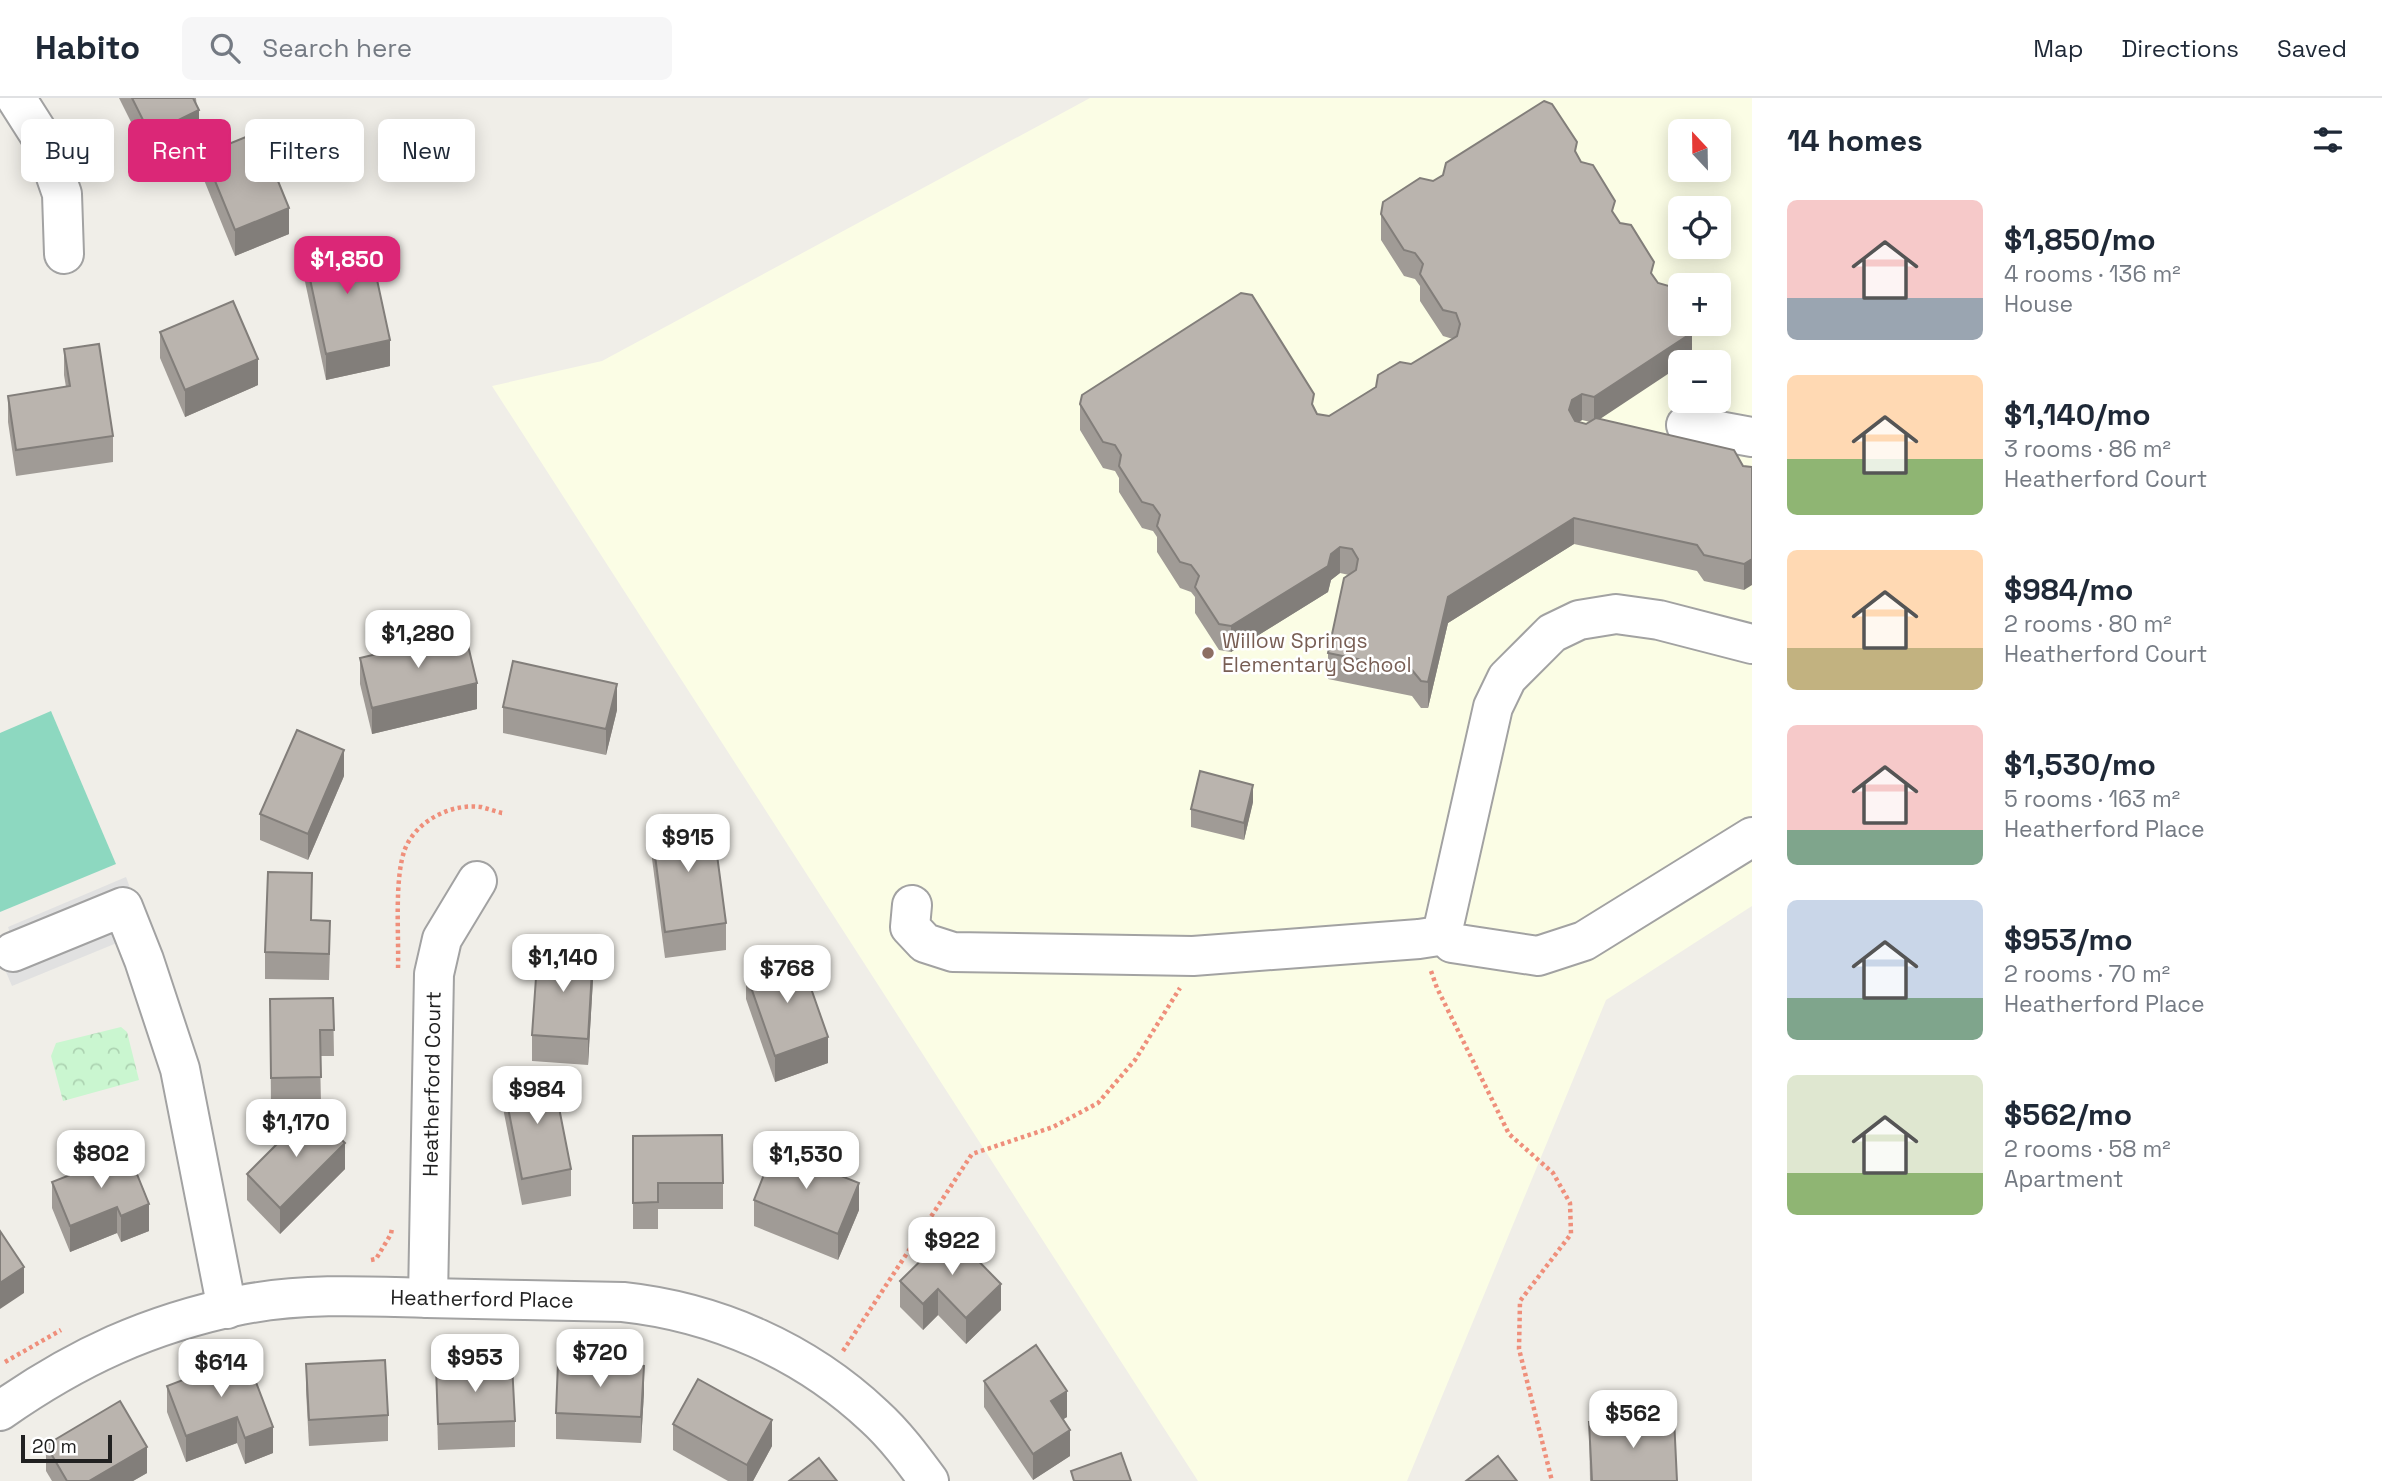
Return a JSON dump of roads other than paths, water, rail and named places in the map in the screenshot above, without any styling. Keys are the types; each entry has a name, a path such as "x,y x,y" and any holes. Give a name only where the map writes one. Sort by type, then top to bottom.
{"street":[{"path":"16,98 44,142 62,194 64,254"},
{"path":"1686,425 1752,437"},
{"path":"1432,937 1444,925 1493,707 1507,678 1552,633 1579,620 1616,614 1658,620 1752,644"},
{"path":"912,905 910,927 925,943 953,951 1193,956 1432,937 1452,943 1538,956 1584,941 1752,837"},
{"name":"Heatherford Court","path":"428,1298 434,974 442,939 477,881"},
{"path":"13,952 122,907 144,960 180,1069 226,1309"},
{"name":"Heatherford Place","path":"0,1411 44,1380 129,1338 190,1317 226,1309 296,1298 348,1296 623,1303 659,1306 701,1316 751,1334 809,1366 874,1416 929,1481"}],"place":[{"name":"Willow Springs Elementary School","path":"1208,653"}]}
